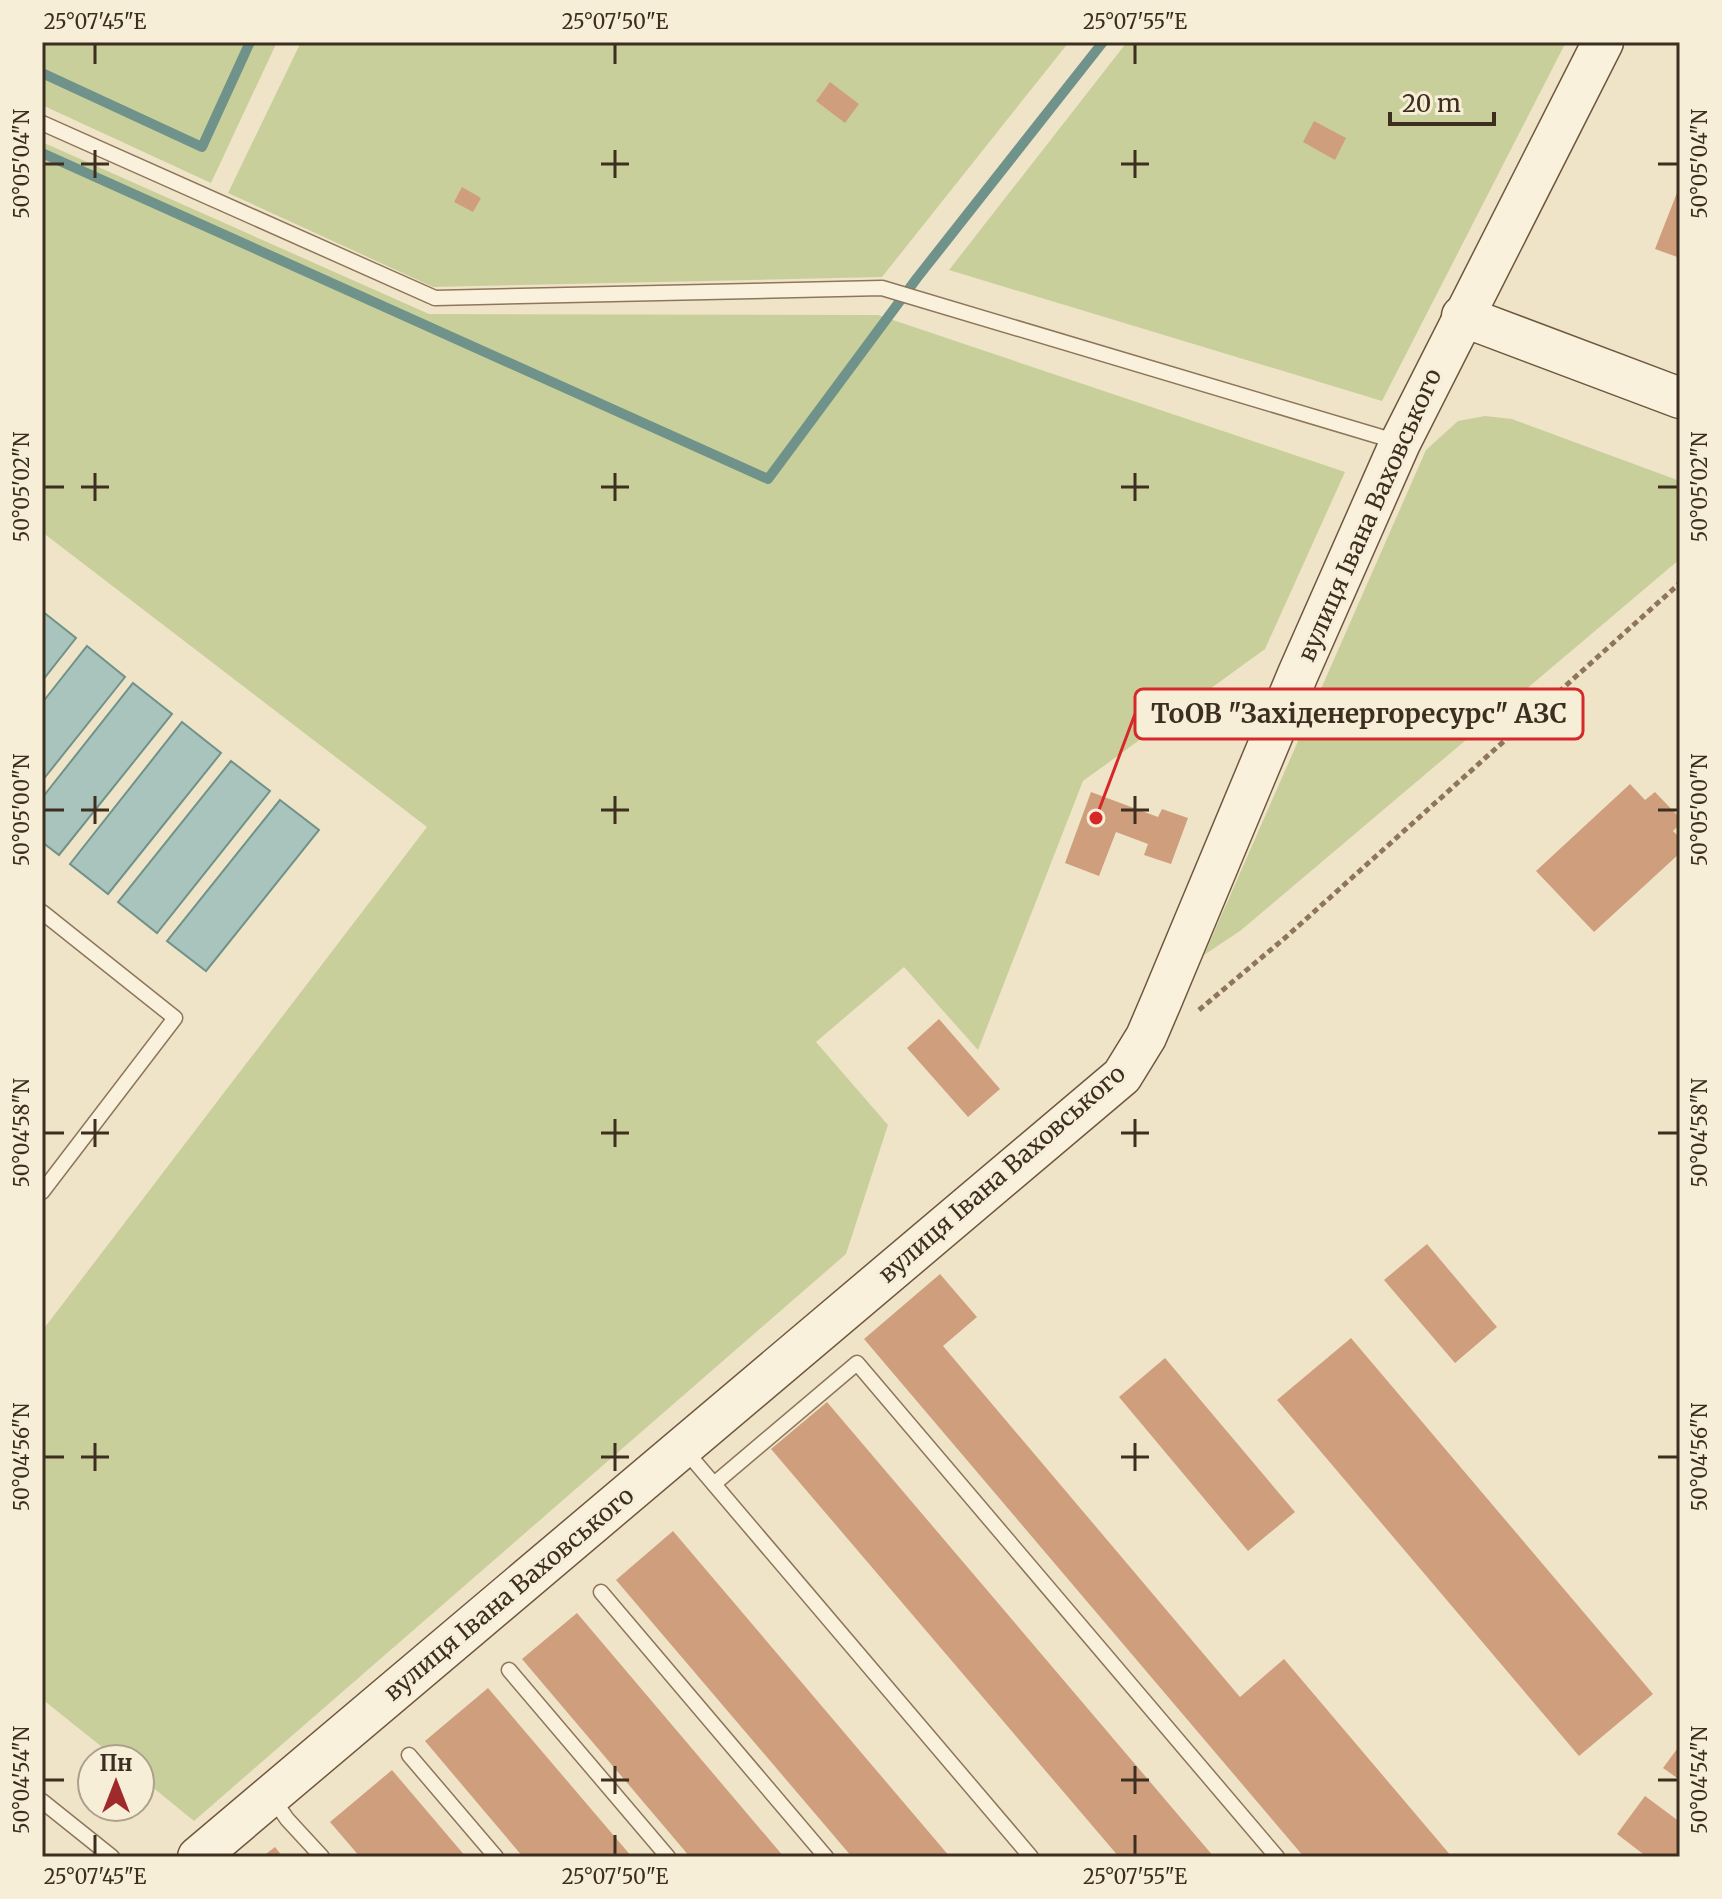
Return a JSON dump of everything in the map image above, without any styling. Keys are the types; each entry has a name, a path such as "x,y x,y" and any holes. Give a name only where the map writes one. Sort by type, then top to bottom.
{"street":[{"name":"вулиця Івана Ваховського","path":"198,1857 1122,1076 1146,1037 1298,674 1400,443 1603,42"},
{"path":"1462,316 1680,398"}],"lane":[{"path":"42,123 435,298 882,288 1400,443"},
{"path":"42,912 175,1018 42,1192"},
{"path":"714,1484 857,1363 1277,1857"},
{"path":"683,1447 1031,1857"},
{"path":"601,1592 826,1857"},
{"path":"509,1670 668,1857"},
{"path":"409,1755 496,1857"},
{"path":"271,1795 287,1819 322,1857"},
{"path":"42,1801 112,1857"}],"path":[{"path":"1193,1016 1286,937 1680,583"}],"green space":[{"path":"42,42 277,42 211,183 42,105"},
{"path":"301,42 1069,42 882,277 433,287 228,193"},
{"path":"1127,42 1566,42 1382,401 949,270"},
{"path":"42,142 429,314 878,315 1345,472 1265,649 1083,781 978,1050 904,967 816,1042 888,1125 846,1254 194,1821 156,1790 156,1743 97,1743 42,1699 42,1331 427,827 42,532"},
{"path":"1485,416 1512,419 1680,481 1680,559 1240,931 1204,955 1426,450 1458,421"}],"water":[{"path":"42,611 76,638 42,681"},
{"path":"87,646 125,677 42,781 42,703"},
{"path":"133,683 172,714 59,855 42,842 42,798"},
{"path":"182,722 221,753 108,894 70,864"},
{"path":"231,761 270,791 157,933 118,902"},
{"path":"280,800 319,830 206,971 167,941"}],"building":[{"path":"830,82 859,104 845,123 816,101"},
{"path":"1314,121 1346,138 1335,160 1303,142"},
{"path":"1680,185 1680,258 1655,249"},
{"path":"462,187 481,198 473,212 454,202"},
{"path":"1630,784 1645,800 1655,792 1680,818 1680,824 1673,831 1680,838 1680,853 1594,932 1536,871"},
{"path":"1091,792 1158,817 1162,809 1188,818 1171,864 1144,855 1148,844 1116,832 1099,876 1065,863"},
{"path":"939,1019 1000,1089 968,1117 907,1048"},
{"path":"1427,1244 1497,1327 1455,1363 1384,1280"},
{"path":"940,1274 977,1317 943,1346 1240,1697 1284,1659 1452,1857 1304,1857 864,1339"},
{"path":"1351,1338 1653,1694 1579,1756 1277,1400"},
{"path":"1165,1358 1295,1512 1248,1551 1119,1397"},
{"path":"827,1402 1214,1857 1119,1857 771,1449"},
{"path":"673,1531 950,1857 852,1857 616,1580"},
{"path":"577,1613 784,1857 690,1857 522,1659"},
{"path":"488,1688 632,1857 523,1857 425,1741"},
{"path":"1680,1745 1680,1780 1663,1768"},
{"path":"392,1770 466,1857 360,1857 330,1822"},
{"path":"1645,1796 1680,1822 1680,1857 1647,1857 1617,1834"},
{"path":"275,1847 283,1857 262,1857"}],"waterway":[{"path":"42,73 202,147 250,42"},
{"path":"42,153 768,479 917,278 1103,42"}],"place":[{"name":"ТоОВ \"Західенергоресурс\" АЗС","path":"1096,818"}]}
